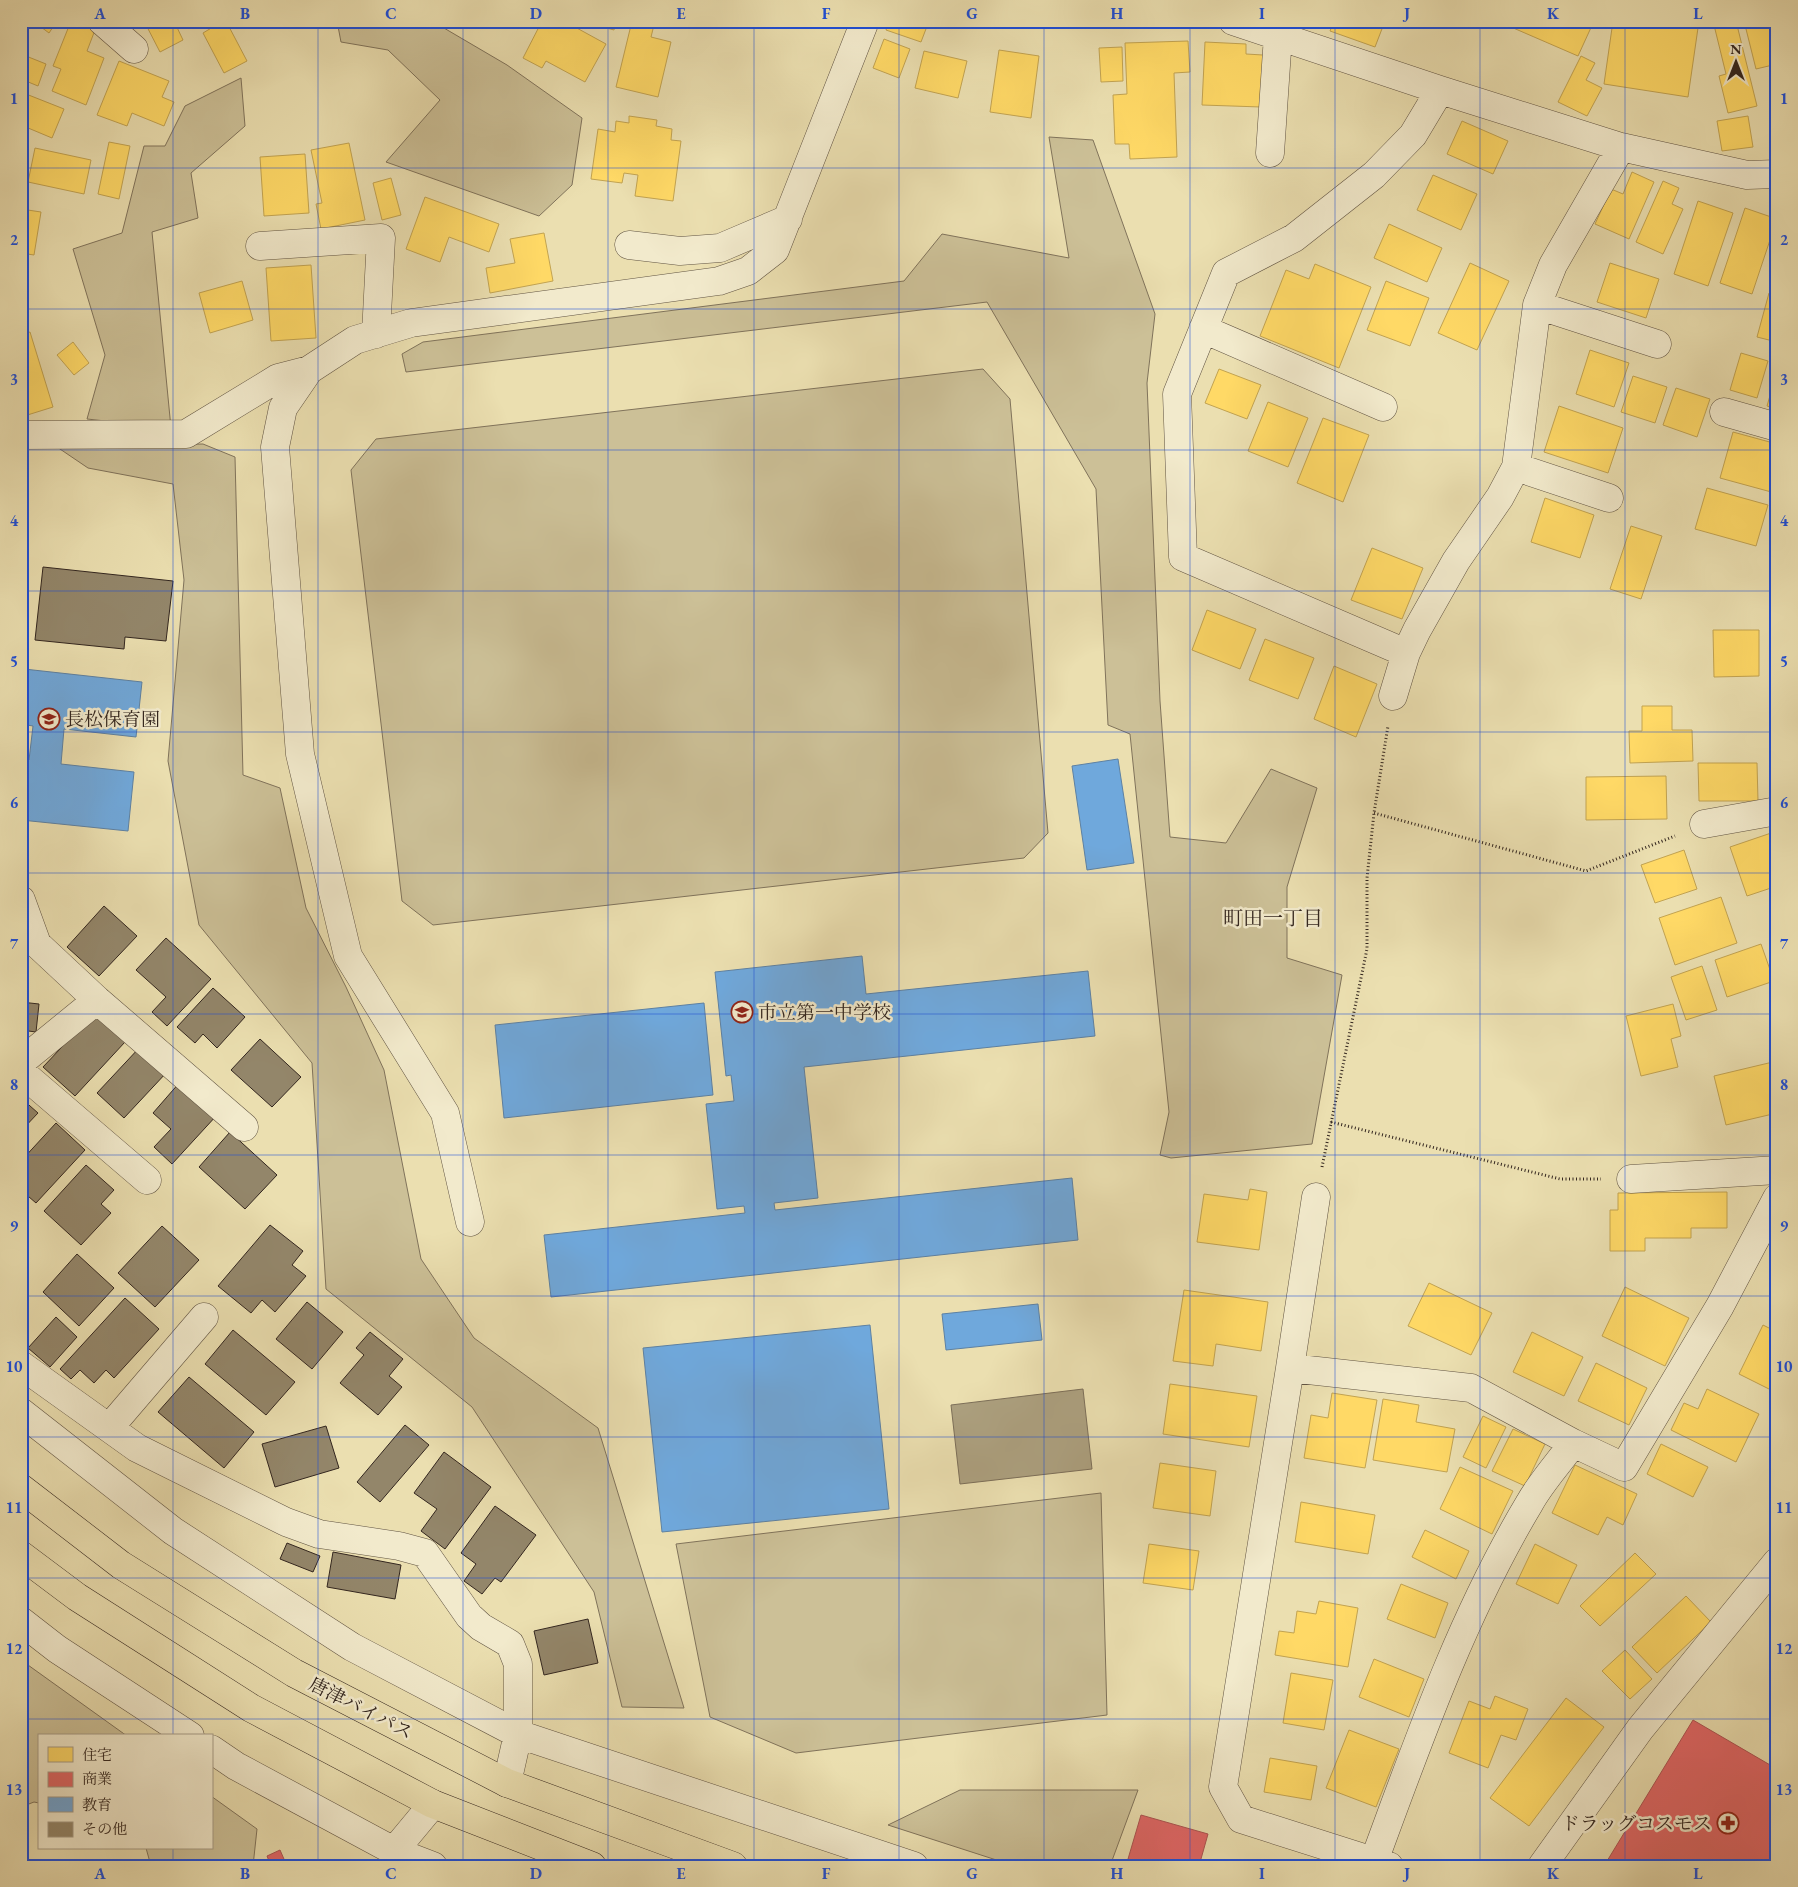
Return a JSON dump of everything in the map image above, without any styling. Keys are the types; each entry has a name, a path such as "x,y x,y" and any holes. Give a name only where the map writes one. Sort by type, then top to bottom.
{"highway":[{"name":"唐津バイパス","path":"21,1488 121,1564 294,1673 507,1782 733,1866"},
{"path":"21,1555 77,1597 251,1708 433,1804 592,1866"}],"street":[{"path":"102,21 134,49"},
{"path":"21,435 186,434 278,378 309,370 355,340 411,323 719,281 748,271 775,250 865,21"},
{"path":"1233,21 1440,90 1621,147 1747,175 1777,174"},
{"path":"1270,153 1278,36"},
{"path":"1406,653 1183,556 1177,394 1226,273 1294,238 1374,175 1413,135 1440,90"},
{"path":"1393,696 1406,653 1417,630 1456,561 1500,497 1516,467 1537,305 1553,265 1621,147"},
{"path":"629,245 680,251 720,248 788,218"},
{"path":"260,246 381,238 376,334"},
{"path":"1537,305 1657,344"},
{"path":"1203,329 1383,407"},
{"path":"309,370 283,408 275,447 300,754 348,956 445,1113 470,1222"},
{"path":"1724,412 1777,427"},
{"path":"1516,467 1609,498"},
{"path":"1704,824 1777,812"},
{"path":"21,900 37,944 98,1000 244,1127"},
{"path":"21,1062 98,1000"},
{"path":"21,1072 147,1180"},
{"path":"1631,1179 1777,1170"},
{"path":"1316,1197 1223,1787 1241,1819 1381,1863 1432,1705 1489,1577 1530,1502 1574,1443"},
{"path":"1290,1368 1471,1388 1574,1443 1624,1466 1720,1306 1777,1198"},
{"path":"109,1428 204,1317"},
{"path":"21,1365 137,1448 286,1522 319,1534 399,1546 425,1553 470,1616 481,1627 510,1644 518,1664 518,1734 507,1782"},
{"path":"21,1412 173,1531 352,1647 518,1734 914,1866"},
{"path":"1542,1866 1640,1729 1777,1562"},
{"path":"21,1621 57,1649 187,1734"},
{"path":"212,1751 394,1858 433,1866"},
{"path":"394,1858 433,1804"}],"path":[{"path":"1316,1197 1367,948 1367,878 1374,813 1393,696"},
{"path":"1374,813 1586,871 1704,824"},
{"path":"1331,1122 1560,1179 1631,1179"}],"shaded area":[{"path":"337,21 432,21 507,65 582,118 572,185 539,216 386,162 440,100 388,50 341,42"},
{"path":"241,78 245,126 191,173 198,218 152,232 171,428 87,419 105,355 73,249 122,233 144,146 165,146 185,106"},
{"path":"1049,137 1093,140 1155,314 1147,383 1160,701 1170,837 1226,843 1271,769 1317,788 1287,887 1287,958 1342,975 1312,1144 1171,1158 1160,1155 1169,1112 1130,734 1108,725 1096,489 987,302 406,372 402,354 423,342 904,281 942,234 1069,258"},
{"path":"983,369 1010,399 1048,833 1024,858 433,925 402,901 351,470 376,439"},
{"path":"203,444 235,457 243,775 280,788 306,908 346,987 384,1070 421,1259 474,1338 598,1428 684,1708 622,1707 594,1592 472,1407 326,1289 312,1063 199,925 168,761 184,580 173,484 88,468 57,447"},
{"path":"1083,1389 1092,1469 960,1484 951,1405"},
{"path":"1101,1493 1107,1715 796,1753 710,1717 676,1544"},
{"path":"21,1660 124,1734 38,1734 38,1803 34,1802 21,1807"},
{"path":"960,1790 1138,1790 1110,1866 1015,1866 888,1825"},
{"path":"212,1797 257,1829 253,1866 151,1866 147,1850 212,1850"}],"building: 住宅":[{"path":"33,21 57,21 49,33"},
{"path":"71,21 95,30 87,51 104,58 86,105 52,91 61,69 53,66"},
{"path":"144,21 174,21 183,40 160,52"},
{"path":"226,21 247,61 224,73 203,33"},
{"path":"542,21 564,21 606,44 585,82 546,61 542,68 523,58"},
{"path":"593,21 616,21 614,30 592,24"},
{"path":"632,21 655,21 651,37 671,42 658,97 616,87"},
{"path":"889,21 929,21 921,42 886,30"},
{"path":"1334,21 1385,21 1375,47 1330,31"},
{"path":"1513,21 1594,21 1578,56 1511,27"},
{"path":"1613,21 1699,21 1688,97 1604,84"},
{"path":"1713,21 1736,21 1757,106 1728,113 1719,76 1726,74"},
{"path":"1744,21 1777,21 1777,64 1756,69"},
{"path":"884,39 910,49 899,78 873,68"},
{"path":"1188,41 1190,72 1174,73 1177,157 1130,159 1129,144 1115,144 1113,95 1127,94 1125,43"},
{"path":"1205,42 1246,44 1246,54 1263,55 1261,107 1202,105"},
{"path":"1122,47 1123,81 1101,82 1099,48"},
{"path":"999,50 1039,56 1031,118 990,112"},
{"path":"924,51 967,61 958,98 915,88"},
{"path":"21,54 46,64 38,86 21,79"},
{"path":"1581,56 1595,63 1586,80 1602,88 1587,116 1558,102"},
{"path":"119,61 169,81 162,97 174,102 164,126 132,113 127,126 97,115"},
{"path":"21,92 64,109 52,138 21,125"},
{"path":"629,116 657,120 656,126 672,129 671,140 681,141 673,201 635,196 638,175 624,173 622,183 591,179 598,129 615,132 616,121 629,123"},
{"path":"1748,116 1753,147 1722,151 1717,121"},
{"path":"1462,121 1508,141 1493,174 1447,154"},
{"path":"109,142 130,146 119,199 98,194"},
{"path":"349,143 365,220 321,229 316,204 322,203 311,150"},
{"path":"35,148 91,160 84,194 28,182"},
{"path":"305,154 309,213 264,216 260,157"},
{"path":"1632,172 1654,182 1629,239 1595,224 1611,189 1623,194"},
{"path":"1433,175 1477,194 1461,230 1417,210"},
{"path":"391,178 401,215 382,220 373,183"},
{"path":"1663,181 1679,188 1672,204 1683,209 1663,254 1636,242"},
{"path":"425,197 499,224 489,252 449,237 440,262 406,249"},
{"path":"1698,201 1733,213 1708,286 1674,274"},
{"path":"1745,208 1777,219 1752,294 1720,283"},
{"path":"21,209 41,212 34,255 21,253"},
{"path":"1389,224 1442,248 1427,282 1374,258"},
{"path":"544,233 553,281 490,293 486,268 515,263 510,239"},
{"path":"1470,263 1509,281 1477,350 1438,333"},
{"path":"1610,263 1659,279 1646,318 1597,302"},
{"path":"1315,264 1371,287 1339,368 1260,336 1286,270 1309,279"},
{"path":"311,265 316,338 271,341 266,268"},
{"path":"242,281 253,320 210,333 199,293"},
{"path":"1386,281 1429,298 1410,346 1367,330"},
{"path":"1769,293 1777,296 1777,342 1757,337"},
{"path":"30,332 53,407 21,417 21,335"},
{"path":"73,342 89,363 74,375 57,355"},
{"path":"1590,350 1629,363 1614,407 1576,394"},
{"path":"1741,353 1768,361 1757,398 1730,390"},
{"path":"1219,369 1261,385 1247,419 1205,403"},
{"path":"1777,371 1777,409 1767,406"},
{"path":"1633,376 1667,387 1655,423 1621,412"},
{"path":"1676,388 1710,399 1697,437 1663,425"},
{"path":"1268,402 1308,418 1288,467 1248,451"},
{"path":"1559,406 1623,428 1608,473 1544,452"},
{"path":"1323,418 1369,435 1343,502 1297,483"},
{"path":"1733,432 1777,444 1777,487 1775,493 1720,478"},
{"path":"1707,488 1768,505 1756,546 1695,529"},
{"path":"1545,498 1594,515 1580,558 1531,542"},
{"path":"1631,526 1662,536 1641,599 1610,589"},
{"path":"1372,548 1423,568 1402,619 1351,600"},
{"path":"1207,610 1256,629 1240,669 1192,650"},
{"path":"1713,630 1759,630 1759,676 1714,677"},
{"path":"1265,639 1314,658 1298,699 1249,680"},
{"path":"1334,666 1377,684 1356,737 1314,719"},
{"path":"1642,706 1672,706 1672,730 1692,730 1693,761 1630,763 1629,731 1642,731"},
{"path":"1698,763 1757,763 1758,801 1699,801"},
{"path":"1666,776 1667,819 1586,820 1586,777"},
{"path":"1777,831 1777,886 1747,896 1730,847"},
{"path":"1684,850 1697,889 1655,903 1641,865"},
{"path":"1721,897 1737,943 1675,965 1659,918"},
{"path":"1761,944 1774,981 1727,997 1715,960"},
{"path":"1702,966 1717,1010 1686,1020 1671,977"},
{"path":"1673,1004 1681,1036 1671,1039 1678,1067 1641,1076 1626,1016"},
{"path":"1777,1061 1777,1113 1726,1125 1714,1076"},
{"path":"1250,1189 1267,1192 1259,1250 1197,1242 1204,1194 1248,1200"},
{"path":"1727,1192 1727,1228 1691,1228 1691,1238 1645,1238 1645,1251 1610,1251 1610,1210 1618,1210 1618,1193"},
{"path":"1429,1283 1492,1313 1471,1355 1408,1326"},
{"path":"1625,1287 1689,1318 1665,1366 1602,1336"},
{"path":"1777,1289 1777,1307 1770,1304"},
{"path":"1184,1290 1268,1302 1261,1351 1216,1344 1213,1366 1173,1361"},
{"path":"1763,1325 1777,1332 1777,1393 1739,1374"},
{"path":"1532,1332 1583,1357 1564,1396 1513,1372"},
{"path":"1596,1363 1647,1388 1629,1425 1578,1401"},
{"path":"1170,1384 1257,1396 1249,1447 1163,1434"},
{"path":"1707,1389 1759,1414 1736,1462 1671,1430 1684,1403 1698,1409"},
{"path":"1332,1393 1377,1400 1365,1468 1304,1458 1311,1415 1328,1418"},
{"path":"1383,1399 1419,1405 1416,1422 1455,1429 1447,1472 1373,1460"},
{"path":"1483,1416 1506,1427 1486,1468 1463,1457"},
{"path":"1513,1429 1545,1444 1525,1486 1492,1471"},
{"path":"1661,1444 1708,1467 1693,1497 1647,1474"},
{"path":"1160,1463 1216,1471 1210,1516 1153,1508"},
{"path":"1575,1465 1637,1494 1623,1525 1607,1517 1598,1535 1552,1513"},
{"path":"1460,1467 1513,1491 1492,1534 1440,1509"},
{"path":"1301,1502 1375,1515 1368,1554 1295,1542"},
{"path":"1425,1530 1469,1551 1456,1579 1412,1557"},
{"path":"1149,1544 1199,1551 1193,1590 1143,1583"},
{"path":"1535,1544 1577,1565 1558,1604 1516,1584"},
{"path":"1635,1553 1656,1574 1600,1626 1580,1606"},
{"path":"1401,1584 1448,1603 1435,1638 1387,1619"},
{"path":"1686,1596 1711,1622 1657,1673 1632,1647"},
{"path":"1319,1601 1358,1608 1348,1667 1275,1655 1279,1631 1294,1633 1297,1611 1316,1614"},
{"path":"1625,1650 1652,1679 1630,1699 1602,1671"},
{"path":"1374,1659 1424,1679 1409,1717 1359,1697"},
{"path":"1291,1673 1333,1680 1324,1730 1283,1723"},
{"path":"1495,1696 1528,1709 1516,1740 1501,1735 1488,1768 1449,1753 1469,1701 1490,1709"},
{"path":"1566,1698 1604,1727 1529,1826 1490,1798"},
{"path":"1349,1730 1399,1749 1376,1807 1326,1788"},
{"path":"1270,1758 1317,1766 1311,1800 1264,1792"}],"building: 商業":[{"path":"1693,1720 1777,1769 1777,1866 1604,1866"},
{"path":"1141,1815 1208,1834 1199,1866 1152,1866 1128,1859"},
{"path":"280,1850 287,1866 271,1866 267,1856"}],"building: 教育":[{"path":"24,669 142,682 136,737 64,729 61,764 134,772 128,831 21,820 23,760 29,760 33,726 21,724 21,695"},
{"path":"1118,759 1134,863 1087,870 1072,766"},
{"path":"862,956 866,994 1088,971 1095,1036 804,1067 818,1198 774,1203 775,1210 1072,1178 1078,1240 551,1297 544,1235 745,1213 744,1206 717,1209 706,1104 734,1101 731,1075 726,1076 715,972"},
{"path":"704,1003 713,1095 504,1118 495,1025"},
{"path":"1038,1304 1042,1340 946,1350 942,1314"},
{"path":"870,1325 889,1509 662,1532 643,1348"}],"building: その他":[{"path":"43,567 173,581 166,641 125,637 124,649 35,640"},
{"path":"104,906 137,936 99,976 67,947"},
{"path":"166,938 211,979 167,1026 152,1012 166,997 136,970"},
{"path":"213,988 245,1017 217,1048 203,1034 195,1043 177,1027"},
{"path":"21,1002 39,1004 36,1032 21,1030"},
{"path":"94,1013 125,1042 75,1096 43,1067"},
{"path":"260,1039 301,1077 272,1107 231,1070"},
{"path":"140,1047 167,1072 124,1118 97,1093"},
{"path":"180,1082 217,1115 172,1164 154,1147 171,1129 153,1113"},
{"path":"21,1098 38,1113 21,1131"},
{"path":"56,1123 85,1150 36,1203 21,1190 21,1161"},
{"path":"230,1132 277,1175 245,1209 199,1167"},
{"path":"86,1165 114,1190 101,1204 111,1213 81,1245 44,1211"},
{"path":"270,1225 303,1251 292,1265 306,1276 275,1312 262,1300 251,1313 218,1286"},
{"path":"162,1226 199,1260 155,1307 118,1273"},
{"path":"77,1254 114,1288 79,1326 43,1292"},
{"path":"125,1298 159,1329 114,1378 106,1370 94,1383 80,1370 71,1379 60,1369"},
{"path":"307,1302 343,1332 312,1369 276,1339"},
{"path":"56,1317 77,1337 50,1367 28,1348"},
{"path":"233,1330 295,1382 266,1415 205,1364"},
{"path":"370,1332 403,1359 389,1376 402,1387 378,1415 340,1383 364,1355 356,1348"},
{"path":"189,1377 254,1432 224,1468 158,1412"},
{"path":"405,1425 429,1445 380,1502 357,1482"},
{"path":"326,1426 339,1468 275,1487 262,1444"},
{"path":"444,1452 491,1487 445,1549 421,1531 437,1509 414,1493"},
{"path":"495,1506 536,1535 501,1582 495,1578 482,1594 464,1581 476,1564 461,1553"},
{"path":"287,1543 320,1556 313,1572 280,1559"},
{"path":"333,1552 401,1565 395,1599 327,1587"},
{"path":"588,1619 598,1663 544,1675 534,1631"}],"place":[{"name":"長松保育園","path":"49,719"},
{"name":"市立第一中学校","path":"742,1012"},
{"name":"ドラッグコスモス","path":"1728,1823"}],"district":[{"name":"町田一丁目","path":"1273,918"}]}
